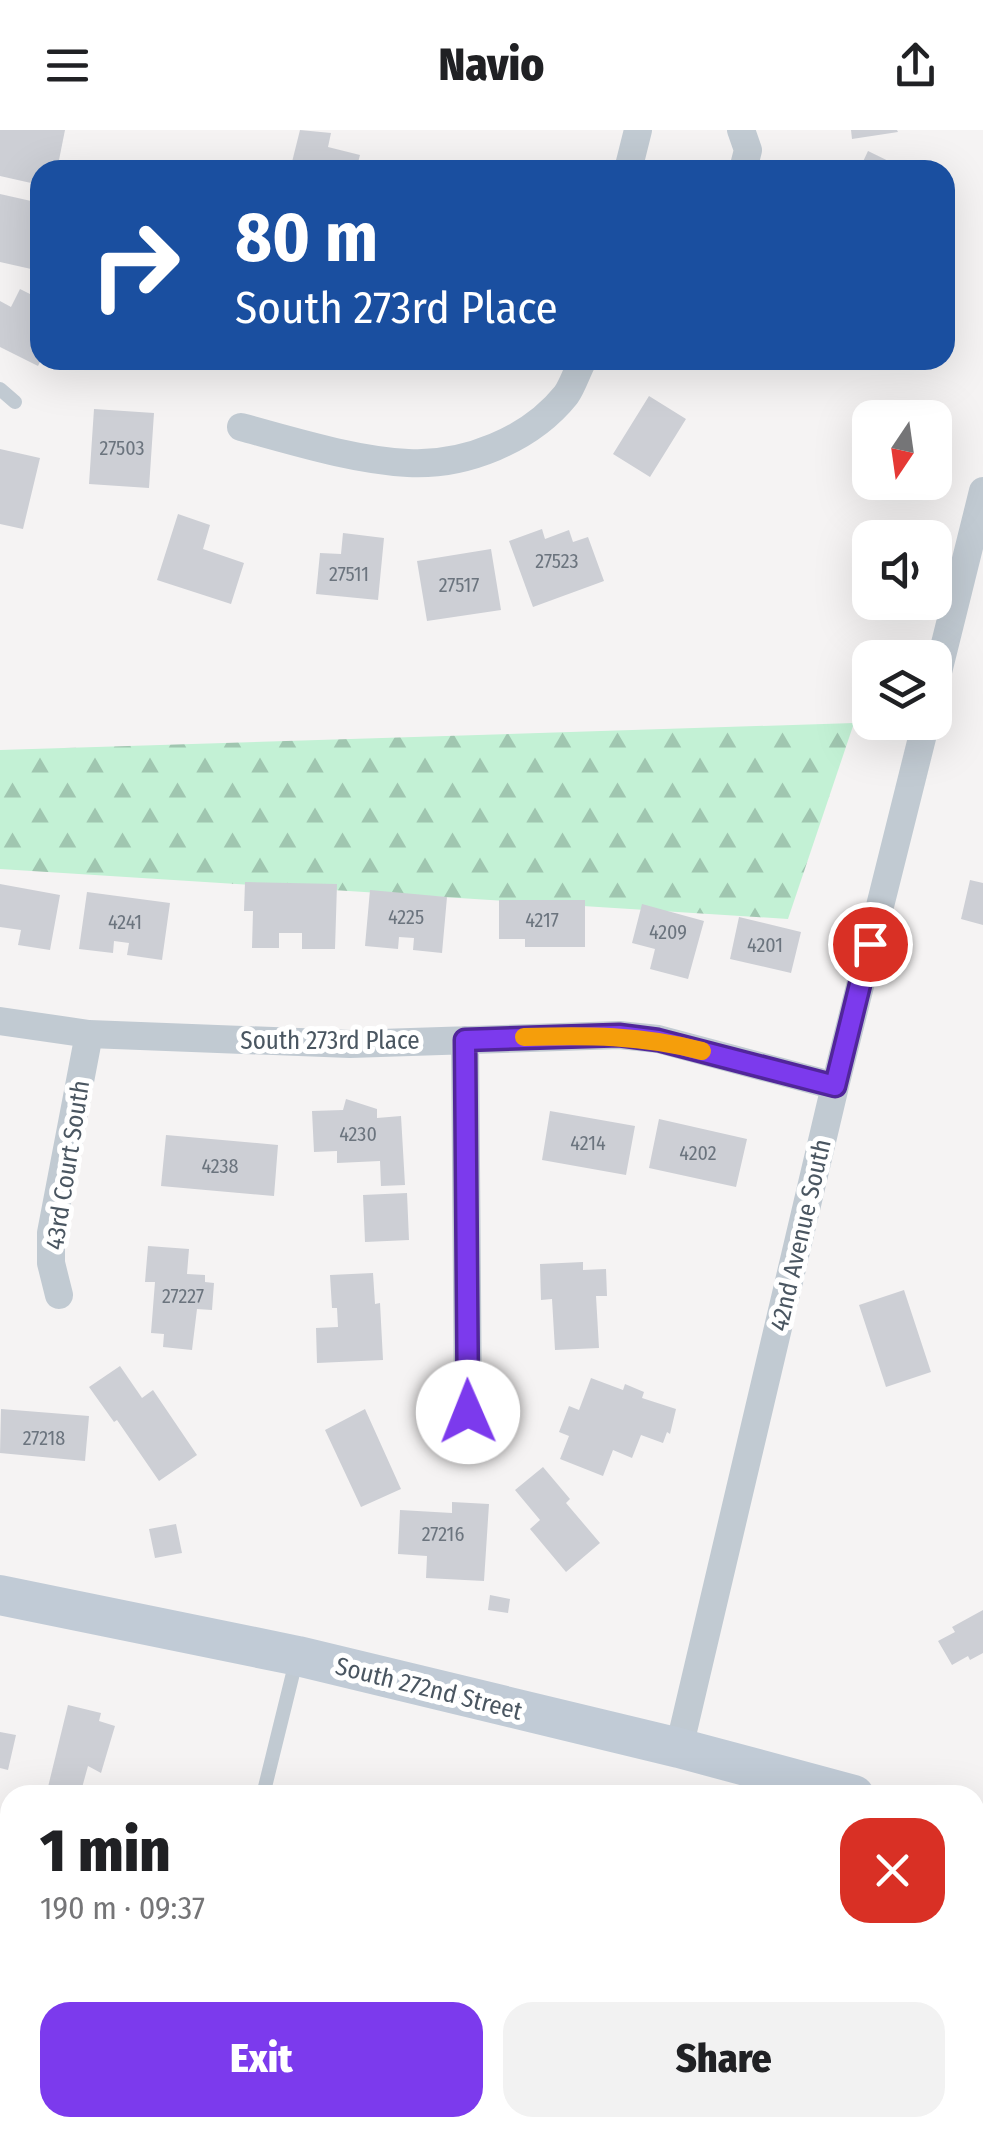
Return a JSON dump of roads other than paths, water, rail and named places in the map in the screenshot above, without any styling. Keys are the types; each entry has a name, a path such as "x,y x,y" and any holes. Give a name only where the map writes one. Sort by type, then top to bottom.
{"main road":[{"name":"South 272nd Street","path":"0,1596 298,1656 817,1785"}],"street":[{"path":"630,160 638,130"},
{"path":"741,130 748,150 746,160"},
{"path":"241,427 311,446 409,463 466,457 523,435 567,394 578,370"},
{"path":"946,640 983,492"},
{"name":"42nd Avenue South","path":"678,1748 922,740"},
{"name":"South 273rd Place","path":"0,1021 89,1034 350,1044 619,1035 658,1040 835,1086"},
{"name":"43rd Court South","path":"59,1295 51,1263 51,1234 89,1034"},
{"path":"465,1040 468,1412"}],"lane":[{"path":"0,388 15,402"},
{"path":"266,1785 298,1656"}]}
